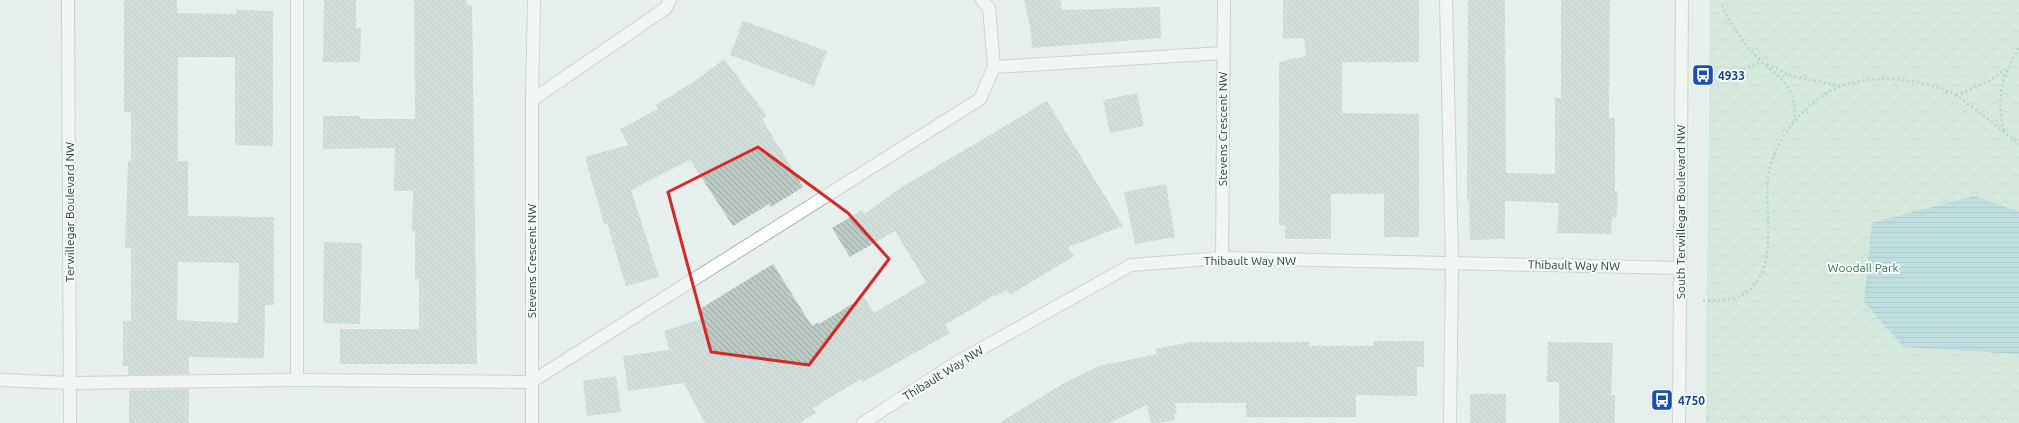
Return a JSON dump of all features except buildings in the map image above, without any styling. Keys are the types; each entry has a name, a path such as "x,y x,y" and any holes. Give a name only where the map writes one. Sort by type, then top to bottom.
{"street":[{"name":"Terwillegar Boulevard NW","path":"68,0 70,423"},
{"path":"297,0 297,380"},
{"name":"Stevens Crescent NW","path":"532,423 532,100 534,0"},
{"path":"532,100 666,8 670,0"},
{"path":"0,380 70,383 297,380 531,382 980,99 994,67 989,8 982,0"},
{"name":"Stevens Crescent NW","path":"1222,258 1224,0"},
{"path":"1446,0 1452,262 1450,423"},
{"name":"South Terwillegar Boulevard NW","path":"1679,423 1682,0"},
{"path":"994,67 1223,53"},
{"name":"Thibault Way NW","path":"863,423 954,364 1131,265 1222,258 1680,268"}],"path":[{"path":"1722,5 1728,20 1738,34 1762,62 1777,74 1791,93 1794,104 1795,120"},
{"path":"2004,132 2000,113 1999,96 2007,69 2019,48"},
{"path":"1724,75 1762,62 1792,76 1841,87"},
{"path":"1955,95 1990,81 2007,69"},
{"path":"1680,301 1731,300 1741,297 1751,288 1761,275 1765,262 1767,242 1768,182 1772,161 1780,142 1795,120 1808,107 1841,87 1872,81 1901,80 1921,82 1955,95 2019,144"}],"highlighted area":[{"path":"758,147 848,213 889,259 809,365 711,352 692,287 668,192"}],"green space":[{"name":"Woodall Park","path":"1710,0 2019,0 2019,423 1706,423"}],"water":[{"path":"1975,196 2019,212 2019,354 1904,347 1864,302 1872,223"}],"place":[{"name":"4933","path":"1703,75"},
{"name":"4750","path":"1662,400"}]}
